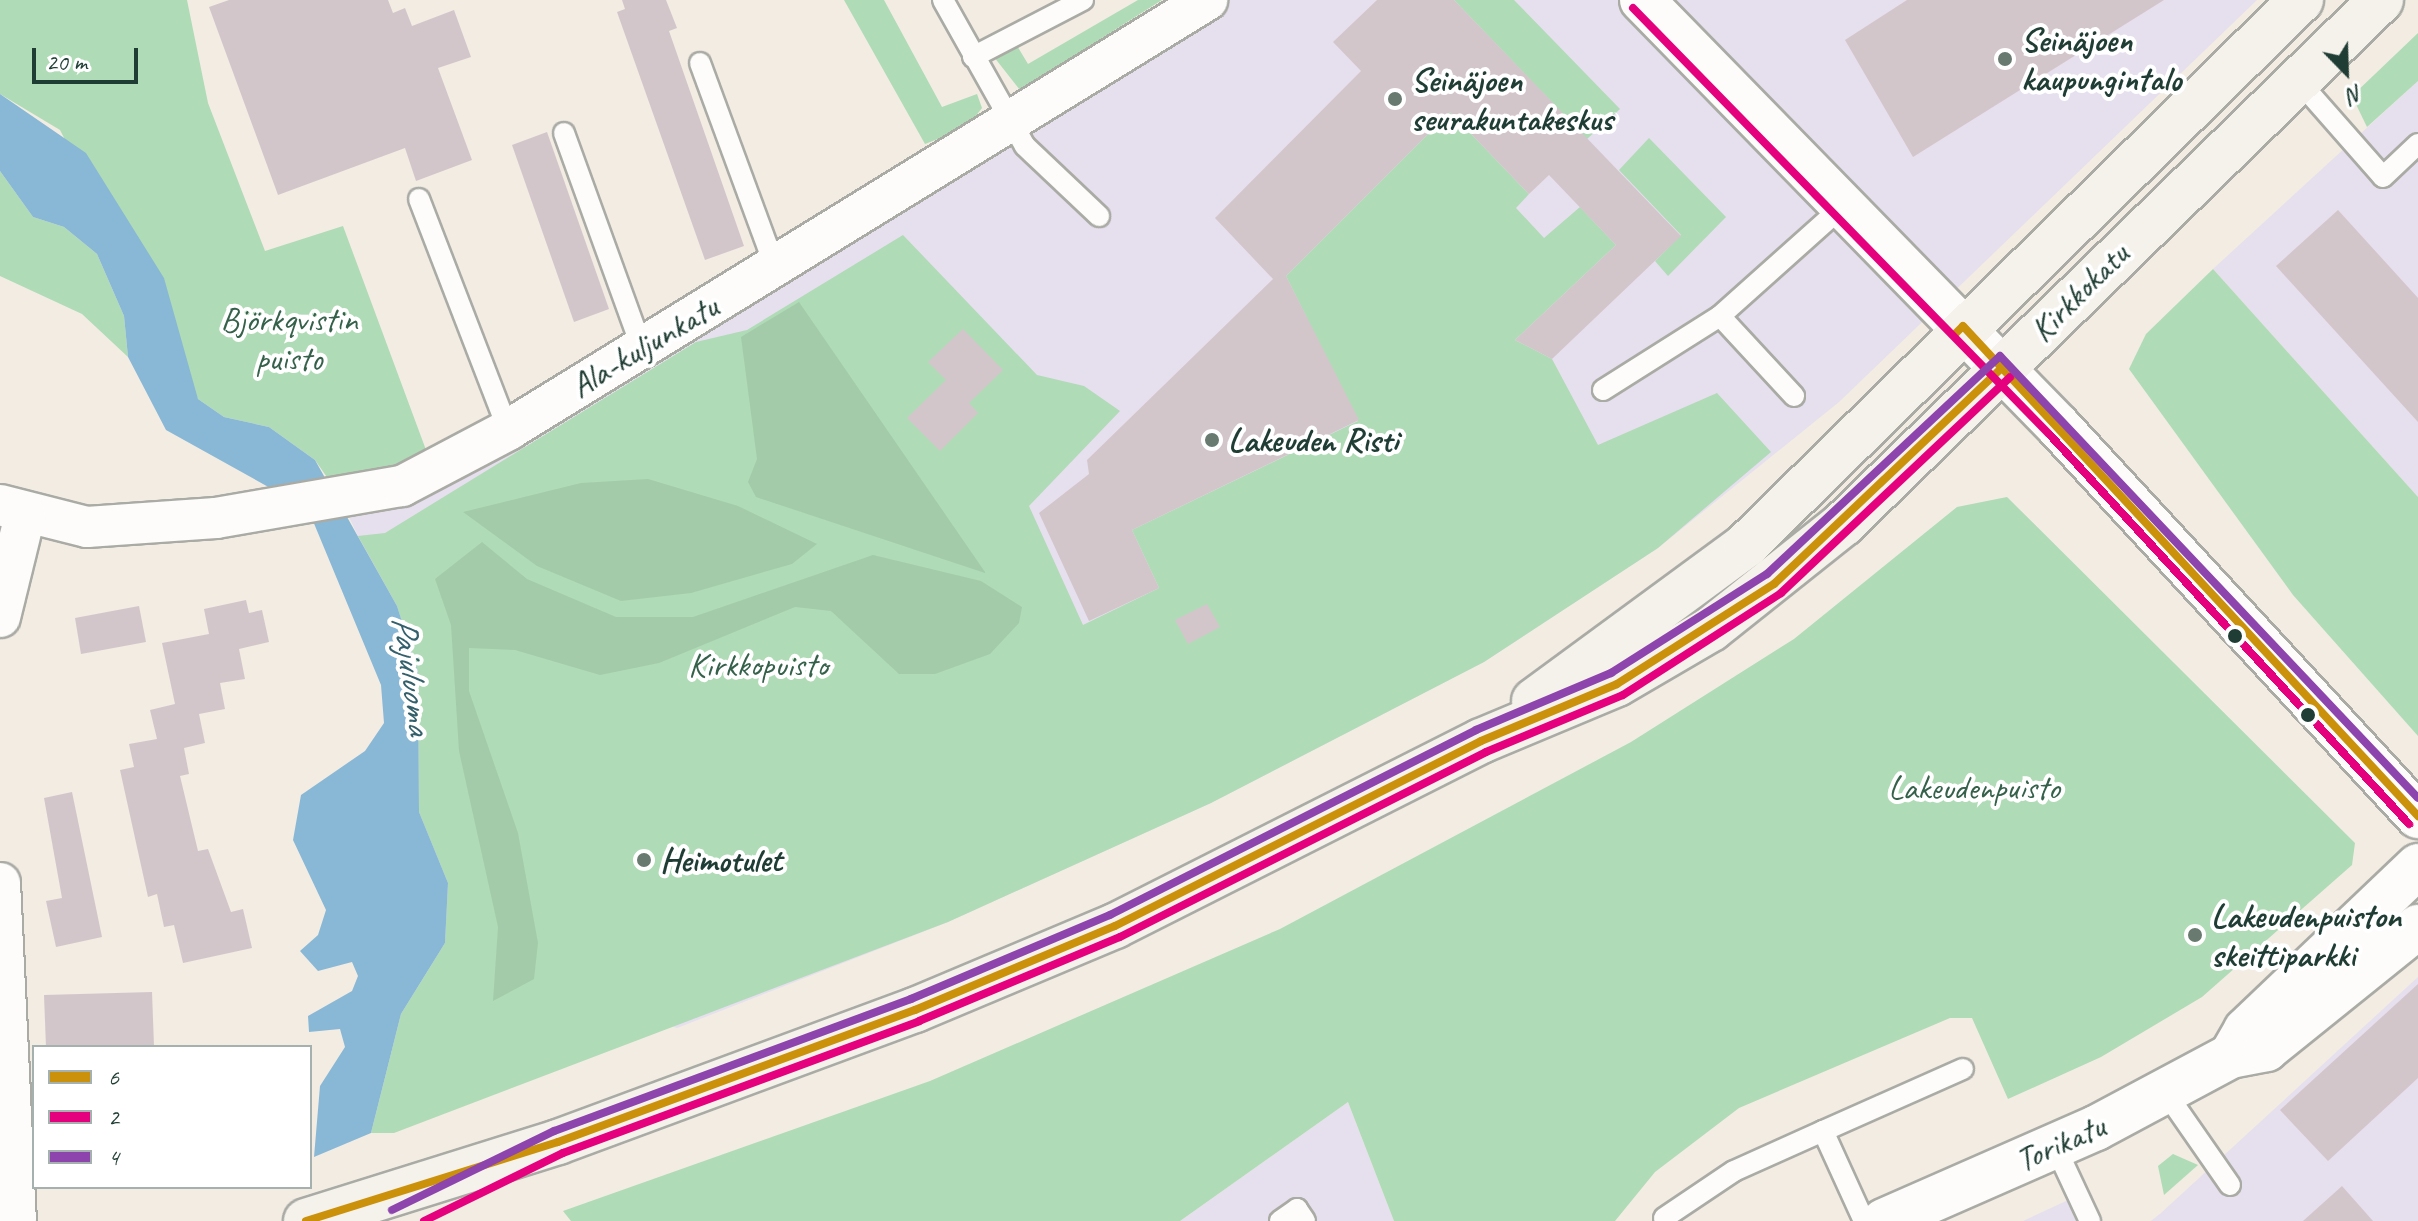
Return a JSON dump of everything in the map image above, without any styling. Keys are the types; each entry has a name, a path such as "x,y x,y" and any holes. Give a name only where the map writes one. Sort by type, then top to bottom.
{"main road":[{"name":"Kirkkokatu","path":"1481,741 1746,545 1963,326 2301,0"},
{"name":"Kirkkokatu","path":"306,1221 558,1142 915,1010 1115,926 1481,741 1617,684 1774,584 2002,368 2381,0"},
{"name":"Kirkkokatu","path":"397,1221 558,1142"}],"street":[{"name":"Ala-kuljunkatu","path":"13,510 87,527 297,506 402,486 508,430 1207,0"},
{"path":"1642,0 1963,326 2418,816"},
{"path":"0,617 13,510"},
{"name":"Torikatu","path":"2231,1056 2246,1030 2418,866"},
{"path":"0,883 16,1221"},
{"name":"Torikatu","path":"1884,1221 2055,1146 2166,1093 2231,1056 2266,1049 2418,927"}],"lane":[{"path":"943,0 1025,146 1099,216"},
{"path":"973,57 1083,0"},
{"path":"700,63 775,267"},
{"path":"2297,79 2383,177 2418,144"},
{"path":"564,133 642,348"},
{"path":"419,199 508,430"},
{"path":"1603,390 1720,316 1844,205"},
{"path":"1720,316 1794,396"},
{"path":"1664,1218 1734,1171 1963,1069"},
{"path":"2166,1093 2230,1185"},
{"path":"1823,1131 1864,1221"},
{"path":"2055,1146 2090,1221"},
{"path":"1280,1221 1297,1209 1305,1221"}],"shaded area":[{"path":"1217,0 2257,0 1839,402 1658,548 1484,662 1211,803 948,922 677,1028 445,943 358,536 343,504"},
{"path":"2418,81 2418,497 2213,269"},
{"path":"2418,977 2418,1221 2151,1221 2161,1213"},
{"path":"1348,1102 1394,1221 1180,1221"},
{"path":"2077,1196 2091,1221 2023,1221"}],"green space":[{"name":"Björkqvistin puisto","path":"0,0 187,0 208,103 265,251 343,226 429,458 336,490 315,460 269,427 224,417 198,399 60,130 0,94"},
{"path":"844,0 884,0 942,107 977,94 982,108 966,128 925,144"},
{"path":"1138,0 1162,0 1020,90 994,57 1013,39 1028,64"},
{"path":"1454,0 1514,0 1620,109 1587,139"},
{"path":"2418,33 2418,81 2367,127 2352,96"},
{"name":"Kirkkopuisto","path":"1450,112 1529,194 1516,208 1544,238 1580,207 1616,245 1515,340 1552,359 1598,445 1717,393 1771,452 1658,548 1484,662 1211,803 948,922 394,1133 371,1133 401,1014 445,943 448,883 419,812 418,672 397,606 358,536 385,533 696,342 747,330 903,235 1037,375 1084,386 1120,411 1029,506 1083,625 1159,588 1132,530 1358,421 1286,276"},
{"path":"1649,138 1726,217 1668,276 1655,261 1681,235 1619,170"},
{"path":"0,171 33,217 64,227 97,254 124,316 128,357 82,314 0,276"},
{"path":"2213,269 2418,497 2418,736 2293,595 2129,369 2146,334"},
{"path":"799,302 985,573 756,497 748,482 757,459 741,337"},
{"path":"648,479 738,506 817,544 792,564 691,593 621,601 537,566 463,512 581,483"},
{"name":"Lakeudenpuisto","path":"2007,497 2355,843 2352,865 2202,997 2101,1057 2008,1099 1972,1018 1950,1018 1739,1108 1655,1172 1615,1221 1394,1221 1348,1102 1180,1221 571,1221 563,1211 930,1081 1280,929 1631,742 1794,639 1957,507"},
{"path":"482,542 527,579 616,617 693,617 873,555 981,581 1022,607 1019,623 990,654 935,674 899,674 831,611 795,607 659,663 600,675 515,650 469,648 469,691 518,833 538,943 534,979 493,1001 498,927 459,751 451,625 435,579"},
{"path":"2173,1154 2198,1165 2164,1195 2158,1166"}],"water":[{"name":"Pajuluoma","path":"0,94 86,153 164,278 198,399 224,417 269,427 315,460 397,606 418,672 419,812 448,883 445,943 401,1014 371,1133 314,1157 320,1086 345,1047 340,1029 309,1032 308,1016 352,991 358,976 352,962 318,971 300,951 318,935 326,910 293,840 301,795 365,751 384,723 381,685 308,509 166,430 128,357 124,316 97,254 64,227 33,217 0,171"}],"building":[{"path":"229,0 388,0 393,13 405,8 412,26 454,10 471,57 438,68 472,160 416,181 405,148 278,195 209,7"},
{"path":"622,0 666,0 677,28 669,31 744,246 705,260 617,12 625,9"},
{"path":"1377,0 1454,0 1681,236 1552,359 1515,340 1616,245 1549,175 1529,194 1450,112 1286,276 1359,420 1132,530 1159,588 1089,621 1039,513 1089,474 1087,460 1273,279 1215,218 1361,71 1333,42"},
{"path":"1907,0 2164,0 1913,157 1845,40"},
{"path":"547,132 609,309 574,322 512,145"},
{"path":"2338,210 2418,298 2418,422 2276,266"},
{"path":"963,329 1003,370 969,403 978,413 940,451 907,418 946,380 928,362"},
{"path":"246,600 249,613 262,610 269,642 239,649 245,679 220,683 225,709 199,714 205,743 184,748 189,774 180,776 198,851 208,849 231,912 243,909 252,948 183,963 174,925 164,927 157,894 148,897 120,770 134,767 129,744 157,739 150,710 175,704 162,643 209,634 204,609"},
{"path":"1207,604 1220,627 1188,644 1175,620"},
{"path":"139,606 146,642 81,654 75,618"},
{"path":"72,792 102,937 56,947 46,901 62,898 44,798"},
{"path":"2418,984 2418,1078 2328,1161 2280,1110"},
{"path":"152,992 154,1045 46,1045 44,995"},
{"path":"2342,1186 2373,1221 2303,1221"}],"transit line":[{"name":"2","path":"1633,8 2049,434 2409,824"},
{"name":"6","path":"1955,334 1963,326 2418,816"},
{"name":"4","path":"392,1210 554,1131 911,999 1110,915 1476,730 1611,673 1767,574 2000,356 2418,798"},
{"name":"6","path":"306,1221 558,1142 915,1010 1115,926 1481,741 1617,684 1774,584 2002,368"},
{"name":"2","path":"424,1221 563,1153 919,1021 1120,937 1486,752 1623,695 1781,593 2010,377"}],"place":[{"name":"Seinäjoen kaupungintalo","path":"2005,59"},
{"name":"Seinäjoen seurakuntakeskus","path":"1395,99"},
{"name":"Lakeuden Risti","path":"1212,440"},
{"name":"Heimotulet","path":"644,860"},
{"name":"Lakeudenpuiston skeittiparkki","path":"2195,935"}]}
